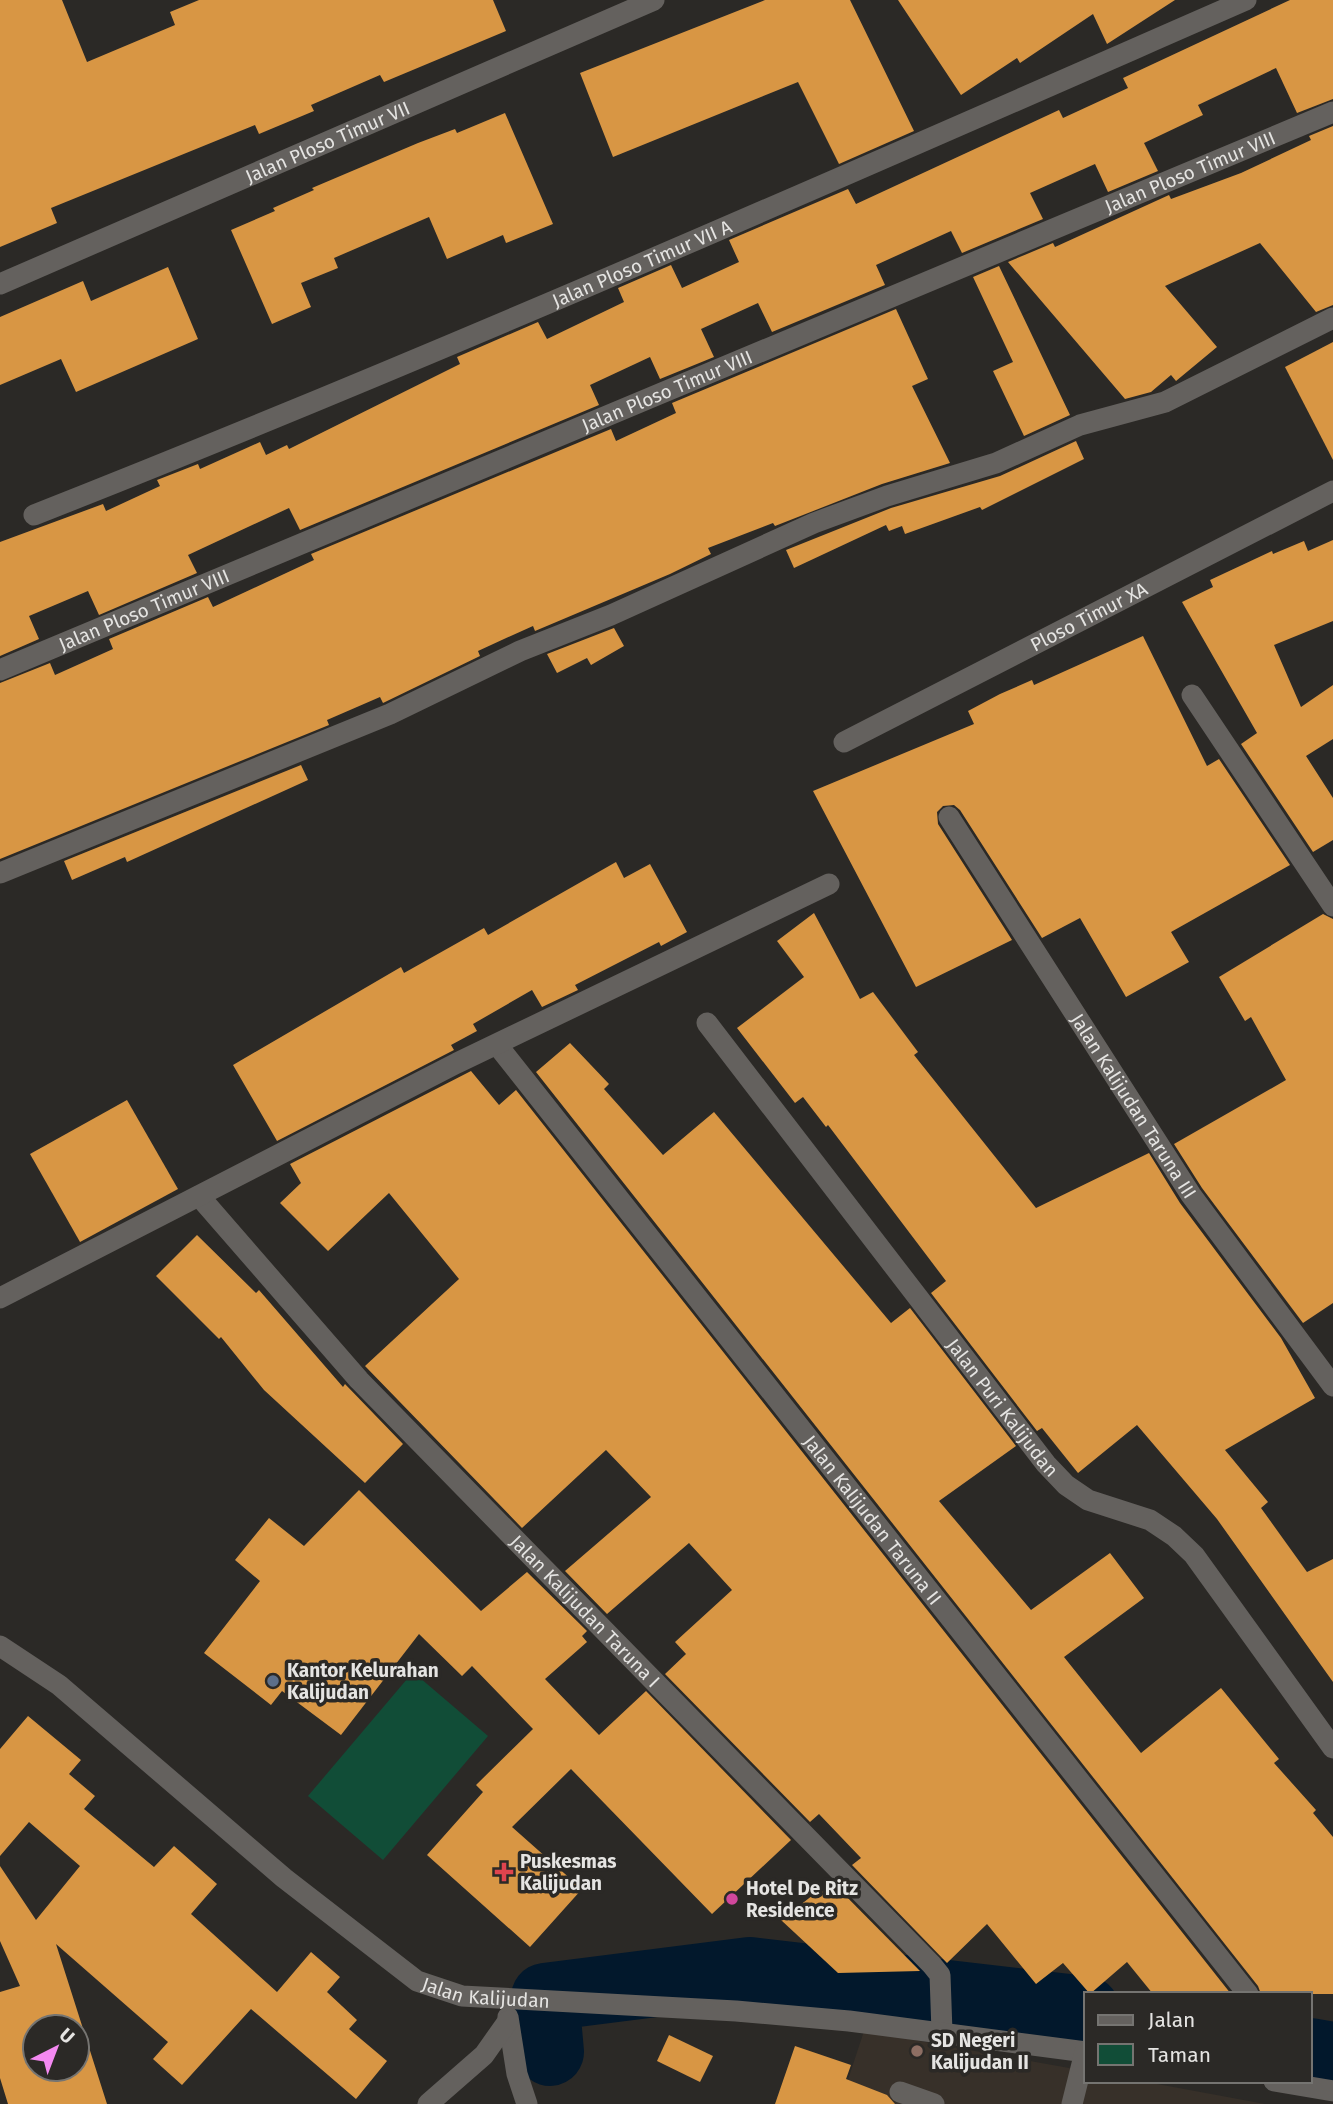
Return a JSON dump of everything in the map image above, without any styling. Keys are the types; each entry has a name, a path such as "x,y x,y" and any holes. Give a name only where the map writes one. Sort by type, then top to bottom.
{"street":[{"name":"Jalan Ploso Timur VII","path":"0,284 654,0"},
{"name":"Jalan Ploso Timur VII A","path":"34,515 160,466 747,219 1246,0"},
{"name":"Jalan Ploso Timur VIII","path":"0,670 1333,112"},
{"path":"0,873 390,714 520,651 611,615 814,523 887,496 996,463 1080,425 1165,402 1333,318"},
{"name":"Ploso Timur XA","path":"844,742 1333,491"},
{"path":"1192,695 1333,906"},
{"name":"Jalan Kalijudan Taruna III","path":"949,817 1191,1195 1333,1386"},
{"path":"0,1298 457,1063 498,1046 829,884"},
{"name":"Jalan Puri Kalijudan","path":"707,1023 1046,1464 1066,1485 1088,1500 1150,1520 1184,1546 1333,1748"},
{"name":"Jalan Kalijudan Taruna II","path":"498,1046 1246,1992"},
{"name":"Jalan Kalijudan Taruna I","path":"199,1196 359,1380 940,1975 942,2032"},
{"name":"Jalan Kalijudan","path":"0,1646 59,1685 284,1878 417,1981 462,1996 736,2011 942,2032 1084,2052"},
{"path":"507,1997 508,2029 527,2104"},
{"path":"428,2104 484,2055 508,2029"},
{"path":"1072,2104 1084,2059"},
{"path":"1287,2083 1333,2091"},
{"path":"900,2092 934,2104"}],"shaded area":[{"name":"SD Negeri Kalijudan II","path":"864,2031 1084,2071 1084,2083 1152,2083 1265,2104 840,2104"}],"green space":[{"path":"413,1672 488,1736 383,1860 308,1796"}],"building":[{"path":"0,0 62,0 87,62 175,25 170,12 199,0 493,0 506,31 384,82 380,75 311,105 314,111 259,134 255,125 51,208 57,223 0,247"},
{"path":"765,0 850,0 914,131 839,164 798,82 613,157 580,73"},
{"path":"898,0 1175,0 1107,44 1093,14 1020,63 1017,58 961,95"},
{"path":"1290,0 1333,0 1333,99 1297,113 1276,68 1198,105 1203,115 1144,143 1158,171 1108,192 1095,164 1030,193 1043,219 962,253 951,231 876,265 885,285 772,332 758,303 701,329 714,357 660,379 650,357 590,385 599,405 300,530 289,508 188,555 197,573 99,615 88,591 29,616 39,639 0,656 0,542 103,504 106,511 160,486 157,480 198,464 200,469 260,442 266,455 287,445 289,449 460,364 457,357 538,322 547,339 624,302 618,288 671,265 682,288 739,262 729,240 848,189 856,204 1059,110 1063,118 1128,88 1123,78"},
{"path":"505,113 553,224 506,243 503,235 447,259 429,217 334,258 338,268 301,283 311,307 272,324 231,230 275,211 273,208 314,190 312,188 418,143 455,129 457,133"},
{"path":"1333,126 1333,305 1316,312 1260,243 1165,286 1217,347 1176,381 1171,375 1151,392 1125,399 1008,262 1053,243 1055,247 1169,195 1171,199 1241,173 1311,140 1309,136"},
{"path":"999,266 1070,415 1024,436 993,371 1013,362 973,277"},
{"path":"168,267 198,339 76,392 61,359 0,385 0,317 83,281 91,301"},
{"path":"896,309 928,379 912,386 950,463 882,484 775,526 773,523 708,548 711,554 670,574 535,631 533,626 504,639 478,651 480,656 383,703 380,697 327,720 329,725 0,859 0,683 50,663 55,675 113,649 109,639 208,597 213,607 314,560 311,554 611,429 616,441 676,413 672,403"},
{"path":"1333,342 1333,460 1285,367"},
{"path":"1076,441 1084,459 982,510 980,507 905,534 902,526 889,531 886,525 794,568 786,550 891,508 1000,476"},
{"path":"1333,540 1333,621 1274,645 1301,707 1333,685 1333,739 1306,756 1333,798 1333,840 1313,852 1241,744 1257,733 1182,602 1213,587 1210,580 1272,551 1273,554 1304,541 1308,551"},
{"path":"614,628 624,646 591,665 587,658 557,673 547,654"},
{"path":"1143,636 1207,766 1219,759 1290,865 1171,932 1189,962 1126,997 1080,918 1042,938 960,810 954,805 943,806 937,812 938,824 1012,940 916,987 813,791 974,724 968,711 1000,694 1032,680 1034,685"},
{"path":"301,765 308,780 127,862 125,857 72,880 64,861"},
{"path":"616,862 624,878 650,864 687,932 661,946 659,942 575,985 578,990 542,1007 532,990 473,1024 477,1031 451,1045 454,1050 277,1141 233,1065 401,967 404,973 484,928 488,935"},
{"path":"814,913 860,999 873,992 918,1052 914,1055 1036,1208 1149,1153 1180,1203 1281,1338 1315,1398 1225,1450 1268,1502 1261,1508 1307,1572 1333,1559 1333,1682 1217,1519 1137,1425 1078,1473 1042,1428 1037,1431 931,1293 946,1281 828,1125 826,1127 803,1097 795,1103 737,1028 804,977 777,941"},
{"path":"1323,914 1333,919 1333,1303 1303,1323 1202,1188 1174,1144 1286,1080 1251,1017 1245,1021 1219,977"},
{"path":"570,1043 609,1084 604,1089 663,1155 714,1112 891,1323 910,1308 1016,1446 939,1501 1031,1610 1110,1553 1144,1598 1064,1657 1141,1753 1221,1688 1279,1759 1274,1763 1316,1810 1313,1813 1333,1837 1333,1994 1260,1992 536,1072"},
{"path":"471,1071 499,1105 516,1090 1229,1992 1151,1992 1127,1962 1092,1992 1088,1992 1063,1963 1036,1984 987,1924 947,1963 852,1865 861,1858 819,1814 810,1822 665,1674 686,1654 675,1642 732,1590 689,1543 607,1614 565,1571 651,1497 606,1450 522,1528 365,1366 459,1279 389,1193 328,1251 280,1203 301,1183 290,1164"},
{"path":"127,1100 178,1189 80,1242 30,1154"},
{"path":"197,1235 256,1293 259,1290 343,1387 345,1384 403,1444 365,1483 264,1390 221,1337 219,1339 156,1276"},
{"path":"359,1490 481,1611 527,1572 587,1631 582,1636 587,1642 545,1679 599,1735 646,1691 791,1840 712,1914 571,1769 512,1827 582,1889 530,1947 427,1855 483,1792 476,1785 533,1729 472,1666 462,1676 419,1634 341,1735 282,1691 271,1705 204,1653 260,1581 235,1560 269,1518 304,1546"},
{"path":"28,1716 81,1760 69,1774 95,1796 84,1809 154,1867 174,1846 217,1884 191,1914 277,1992 311,1952 340,1977 327,1992 357,2020 349,2029 387,2061 356,2099 251,2009 182,2085 153,2059 168,2042 56,1944 78,2013 21,2013 21,2083 91,2083 91,2054 107,2104 8,2104 0,2078 0,1992 20,1986 0,1941 0,1866 36,1920 80,1866 29,1822 0,1856 0,1749"},
{"path":"831,1881 920,1971 838,1973 781,1920"},
{"path":"669,2035 713,2056 700,2082 657,2061"},
{"path":"795,2046 851,2065 846,2079 887,2095 895,2104 775,2104"}],"waterway":[{"path":"550,2052 545,1997 750,1971 1084,2010"},
{"path":"1312,2052 1333,2056"}],"place":[{"name":"Kantor Kelurahan Kalijudan","path":"273,1681"},
{"name":"Puskesmas Kalijudan","path":"504,1872"},
{"name":"Hotel De Ritz Residence","path":"732,1899"},
{"name":"SD Negeri Kalijudan II","path":"917,2051"}]}
